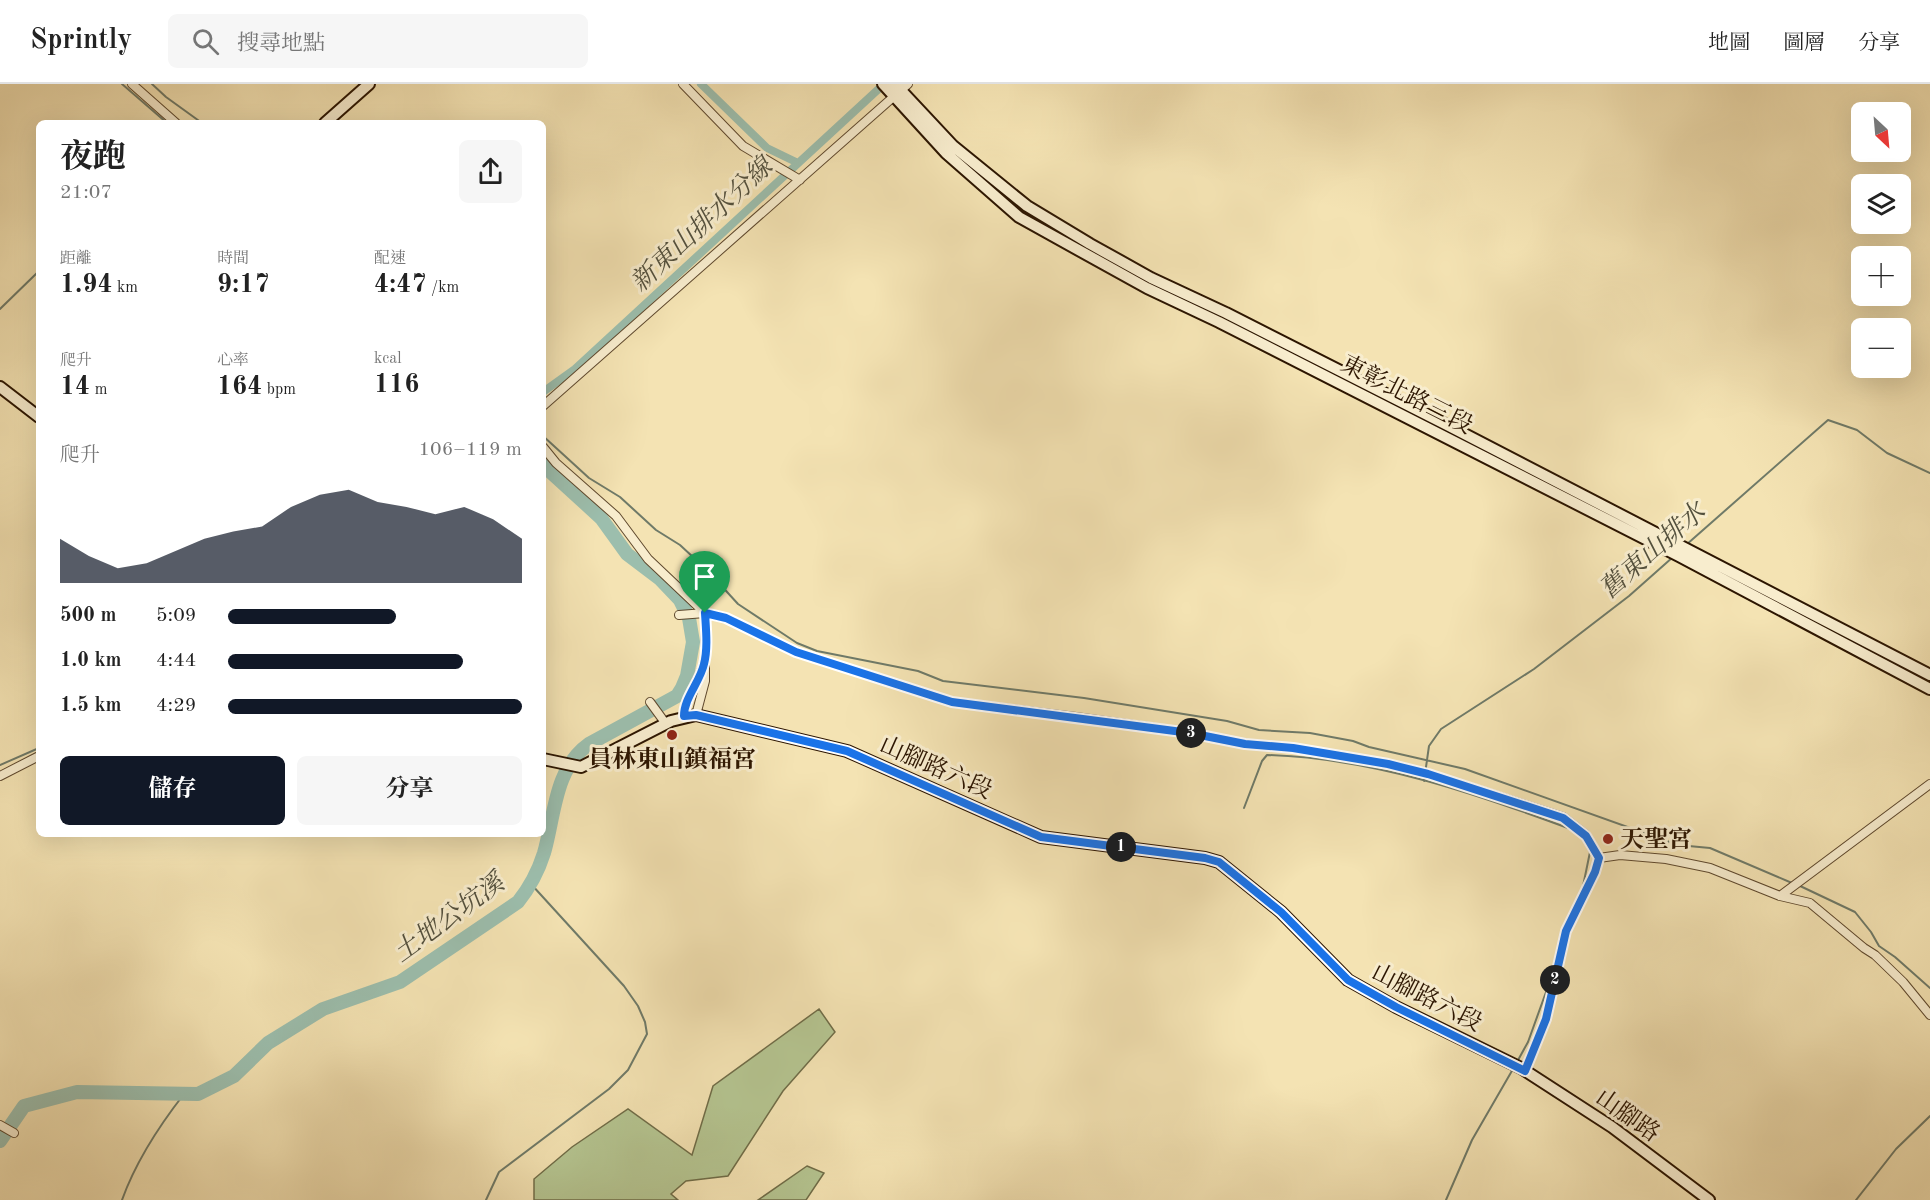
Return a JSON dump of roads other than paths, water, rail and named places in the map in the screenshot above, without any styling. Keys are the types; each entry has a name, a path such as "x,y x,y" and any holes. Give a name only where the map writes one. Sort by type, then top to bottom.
{"street":[{"path":"132,84 173,120"},
{"path":"328,120 369,84"},
{"path":"683,84 743,146 800,180"},
{"path":"883,84 899,89"},
{"path":"546,403 800,180 899,89"},
{"name":"東彰北路三段","path":"899,89 953,146 1027,206 1090,244 1151,278 1226,313 1458,431 1930,675"},
{"name":"東彰北路三段","path":"899,89 946,153 1019,217 1147,288 1230,327 1668,551 1930,689"},
{"path":"0,387 36,415"},
{"path":"546,451 556,463 616,516 648,559 705,613 705,681 696,715"},
{"path":"679,615 705,613 726,618 796,652 952,702 1099,720 1388,764 1428,774 1563,818 1586,836 1599,858 1595,872 1566,931 1546,1019 1523,1070"},
{"path":"684,716 686,704 704,665"},
{"path":"650,702 666,724"},
{"name":"山腳路六段","path":"546,760 581,767 666,724 684,716 696,715 847,751 1041,837 1205,858 1219,862 1281,912 1348,980 1396,1007 1523,1070"},
{"path":"0,776 36,758"},
{"path":"1780,896 1930,784"},
{"path":"1599,858 1620,855 1666,859 1710,868 1780,896 1810,903 1875,955 1903,982 1930,1015"},
{"name":"山腳路","path":"1523,1070 1612,1127 1709,1200"},
{"path":"0,1125 14,1133"}],"waterway":[{"path":"122,84 164,120"},
{"path":"152,84 198,120"},
{"path":"701,84 767,148 798,163"},
{"name":"新東山排水分線","path":"546,390 575,369 884,84"},
{"path":"0,309 36,274"},
{"name":"舊東山排水","path":"1686,545 1828,420 1857,430 1887,453 1930,473"},
{"path":"546,439 589,478 620,497 656,530 680,545 738,604 797,643 817,651 918,671 943,681 1084,698 1227,721 1259,730 1310,733 1353,741 1369,747 1465,769 1678,845 1710,848 1792,883"},
{"name":"土地公坑溪","path":"0,1141 24,1106 77,1092 198,1094 234,1076 268,1043 323,1009 400,982 518,902 542,860 562,779 577,754 589,744 677,696 687,676 693,642 689,618 680,600 660,579 627,554 601,518 546,468"},
{"name":"舊東山排水","path":"1424,781 1429,746 1441,729 1534,669 1629,596 1673,557"},
{"path":"0,765 36,749"},
{"path":"1244,808 1262,761 1267,755 1346,763 1424,780 1463,791 1576,831"},
{"path":"1580,834 1590,852 1582,891"},
{"path":"486,1200 499,1172 609,1089 628,1070 647,1034 638,1006 624,986 531,884"},
{"path":"1798,885 1855,912 1879,946 1930,988"},
{"path":"1517,1062 1528,1042 1554,970"},
{"path":"1446,1200 1472,1140 1513,1069"},
{"path":"122,1200 149,1144 184,1094"},
{"path":"1856,1200 1896,1149 1930,1116"}],"place":[{"name":"員林東山鎮福宮","path":"672,735"},
{"name":"天聖宮","path":"1608,839"}]}
